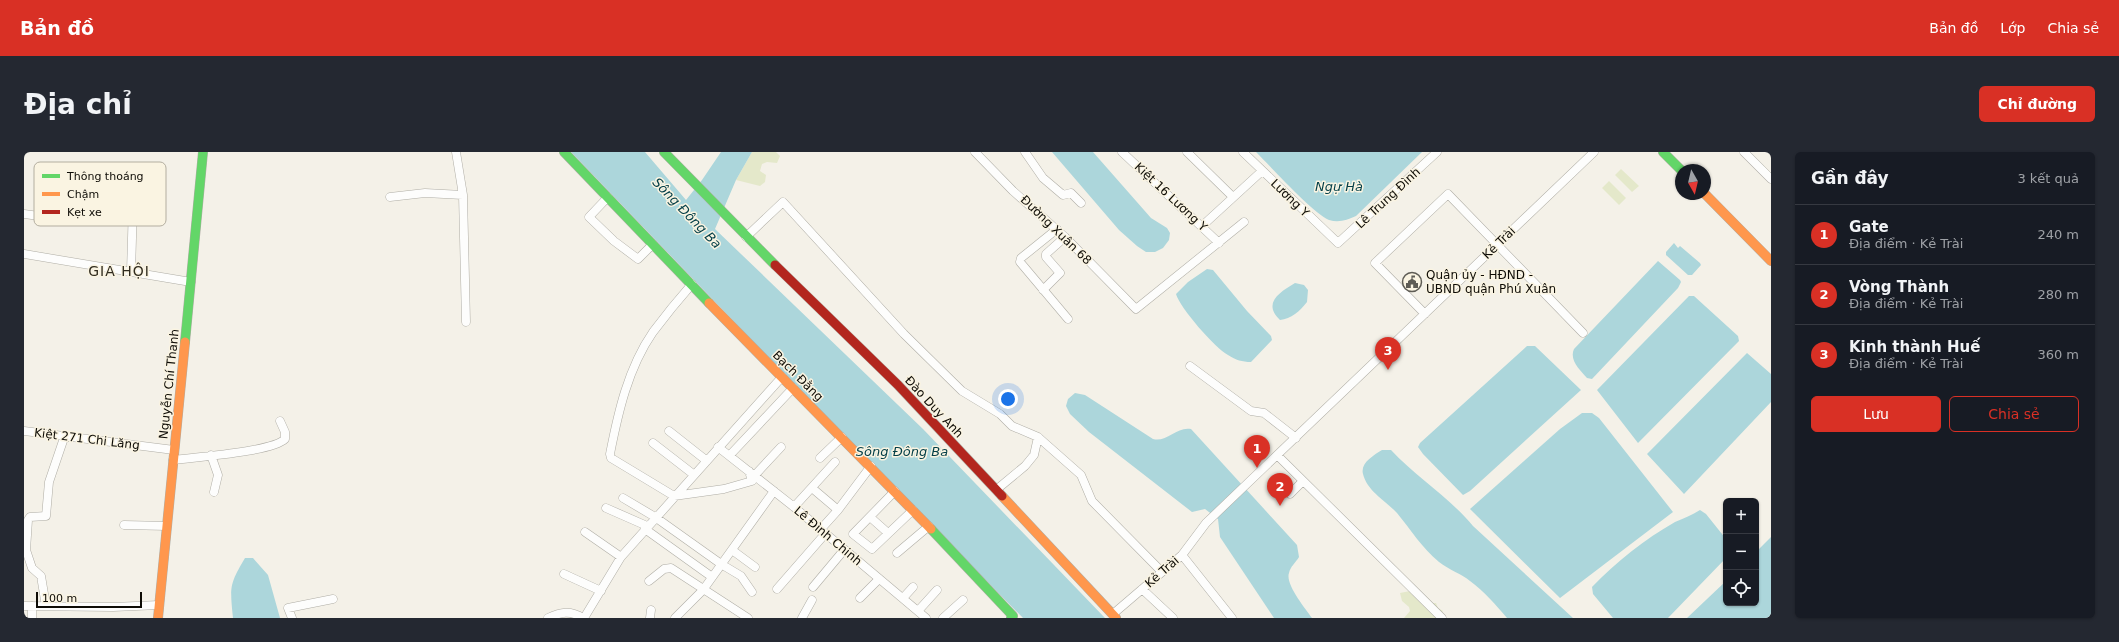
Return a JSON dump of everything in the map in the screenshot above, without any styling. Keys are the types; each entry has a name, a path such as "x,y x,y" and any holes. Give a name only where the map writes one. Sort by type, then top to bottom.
{"street":[{"name":"Nguyễn Chí Thanh","path":"158,618 203,152"},
{"path":"456,152 463,195 466,322"},
{"name":"Bạch Đằng","path":"564,152 782,378 929,526 1013,617"},
{"name":"Đào Duy Anh","path":"664,152 728,219 892,380 1115,616"},
{"name":"Đường Xuân 68","path":"975,152 1014,191 1057,229 1136,309 1219,243"},
{"path":"1025,152 1043,178 1063,195 1071,193 1081,203"},
{"name":"Kiệt 16 Lương Y","path":"1122,152 1219,243"},
{"path":"1187,152 1233,198"},
{"name":"Lương Y","path":"1243,152 1338,243"},
{"name":"Lê Trung Đình","path":"1338,243 1437,152"},
{"name":"Kẻ Trài","path":"1115,616 1142,589 1182,555 1206,523 1249,484 1594,152"},
{"path":"1663,152 1675,164"},
{"path":"1744,152 1771,179"},
{"path":"1202,226 1262,171"},
{"path":"390,197 424,193 463,195"},
{"path":"1425,314 1375,263 1448,194 1583,333"},
{"path":"608,197 589,217 614,241 638,259 653,244"},
{"path":"1711,200 1771,260"},
{"path":"746,237 783,202 904,334 962,391 1000,414 1012,426 1038,437 1081,475 1092,501 1162,572"},
{"path":"24,214 34,215"},
{"path":"1219,243 1244,222"},
{"path":"131,272 132,226"},
{"path":"1057,229 1020,259 1022,266 1068,319"},
{"path":"1043,290 1060,273 1046,254 1065,237"},
{"path":"24,254 191,282"},
{"path":"692,284 652,333 640,354 623,397 610,454 611,458 674,496 724,489 752,481 752,473 781,446"},
{"path":"1190,366 1251,411 1264,412 1296,438"},
{"path":"548,618 561,612 576,614 584,618 621,557 693,474 707,461 718,447 782,378"},
{"path":"730,455 792,388"},
{"name":"Kiệt 271 Chi Lăng","path":"24,431 65,435 174,455 211,455 258,449 282,442 285,439 285,432 280,421"},
{"path":"669,431 707,461"},
{"path":"46,606 41,576 32,568 26,550 28,520 30,517 46,516 49,482 65,435"},
{"path":"820,458 842,437"},
{"path":"996,490 1025,466 1034,455 1038,437"},
{"path":"653,443 693,474"},
{"name":"Lê Đình Chinh","path":"718,447 794,507 926,618"},
{"path":"211,455 218,475 214,492"},
{"path":"1278,456 1438,616"},
{"path":"794,507 835,462"},
{"path":"777,590 871,466"},
{"path":"1290,494 1304,481"},
{"path":"812,488 838,510"},
{"path":"675,618 703,590 774,491"},
{"path":"895,491 853,534 872,549 913,510"},
{"path":"623,498 655,517 721,564 741,576 752,592"},
{"path":"606,508 646,527 712,577"},
{"path":"870,518 888,533"},
{"path":"124,525 167,526"},
{"path":"896,553 929,526"},
{"path":"585,532 621,557"},
{"path":"732,550 755,567"},
{"path":"813,587 844,550"},
{"path":"1182,555 1232,618"},
{"path":"649,581 664,569 671,568 703,590 734,615 748,618"},
{"path":"564,574 601,591"},
{"path":"860,598 882,581 891,577"},
{"path":"903,598 913,587"},
{"path":"1142,589 1173,618"},
{"path":"918,611 937,590"},
{"path":"292,618 288,608 333,599"},
{"path":"802,618 812,600"},
{"path":"943,618 963,600"},
{"path":"32,618 28,606 159,605"}],"green space":[{"path":"752,152 776,152 780,156 777,163 767,162 762,164 760,171 766,175 765,182 760,186 736,180"},
{"path":"1621,169 1639,186 1632,192 1615,175"},
{"path":"1609,181 1626,198 1619,205 1602,188"},
{"path":"1410,591 1427,603 1436,603 1438,608 1443,611 1438,618 1404,618 1410,611 1409,607 1402,601 1400,593"}],"water":[{"name":"Sông Đông Ba","path":"571,152 645,152 686,200 721,152 752,152 736,180 715,229 923,429 1105,618 1023,618 823,414"},
{"path":"1052,152 1093,152 1151,218 1167,228 1170,233 1169,240 1163,248 1155,252 1146,252 1137,246 1119,230"},
{"name":"Ngự Hà","path":"1256,152 1422,152 1356,216 1346,220 1336,221 1329,220 1313,209"},
{"path":"1674,243 1678,248 1680,246 1700,263 1701,265 1692,275 1688,275 1666,255 1666,252"},
{"path":"1658,261 1680,280 1681,282 1678,288 1592,379 1587,378 1574,361 1574,349"},
{"path":"1207,269 1213,270 1247,311 1271,336 1272,340 1251,362 1236,359 1222,351 1199,327 1184,308 1176,294 1188,282"},
{"path":"1295,283 1304,285 1308,290 1307,302 1295,314 1280,320 1275,314 1273,308 1275,298"},
{"path":"1689,296 1694,296 1738,336 1739,341 1638,443 1597,390"},
{"path":"1527,346 1535,346 1581,390 1470,491 1463,495 1418,447 1420,443"},
{"path":"1747,353 1771,374 1771,402 1684,494 1647,454"},
{"path":"1075,393 1085,395 1153,439 1162,439 1181,430 1191,429 1297,545 1299,557 1289,573 1290,583 1296,596 1312,618 1274,618 1220,537 1218,519 1205,509 1192,512 1089,432 1070,414 1066,406 1068,399"},
{"path":"1582,413 1592,413 1599,418 1673,512 1560,598 1470,509 1560,429"},
{"path":"1382,450 1391,450 1454,506 1473,526 1573,618 1507,618 1490,598 1475,585 1433,557 1397,513 1368,486 1365,480 1363,474 1364,466 1368,460"},
{"path":"1700,510 1706,514 1723,535 1723,561 1668,618 1613,618 1593,594 1592,587 1642,543 1675,522"},
{"path":"1771,537 1771,618 1687,618 1723,584 1723,606 1759,606 1759,549"},
{"path":"245,558 253,558 268,575 280,618 233,618 231,593 233,581"}],"traffic: fast":[{"path":"185,342 203,152"},
{"path":"564,152 709,303"},
{"path":"664,152 775,265"},
{"path":"1663,152 1675,164"},
{"path":"931,529 1013,616 1011,618"}],"traffic: slow":[{"path":"1711,200 1771,261"},
{"path":"709,303 931,529"},
{"path":"158,618 185,342"},
{"path":"1002,496 1116,618"}],"traffic: jam":[{"path":"775,265 898,385 1002,496"}],"place":[{"name":"Quận ủy - HĐND - UBND quận Phú Xuân","path":"1412,282"},
{"name":"Kinh thành Huế","path":"1388,370"},
{"name":"Gate","path":"1257,468"},
{"name":"Vòng Thành","path":"1280,506"}],"district":[{"name":"GIA HỘI","path":"119,271"}]}
